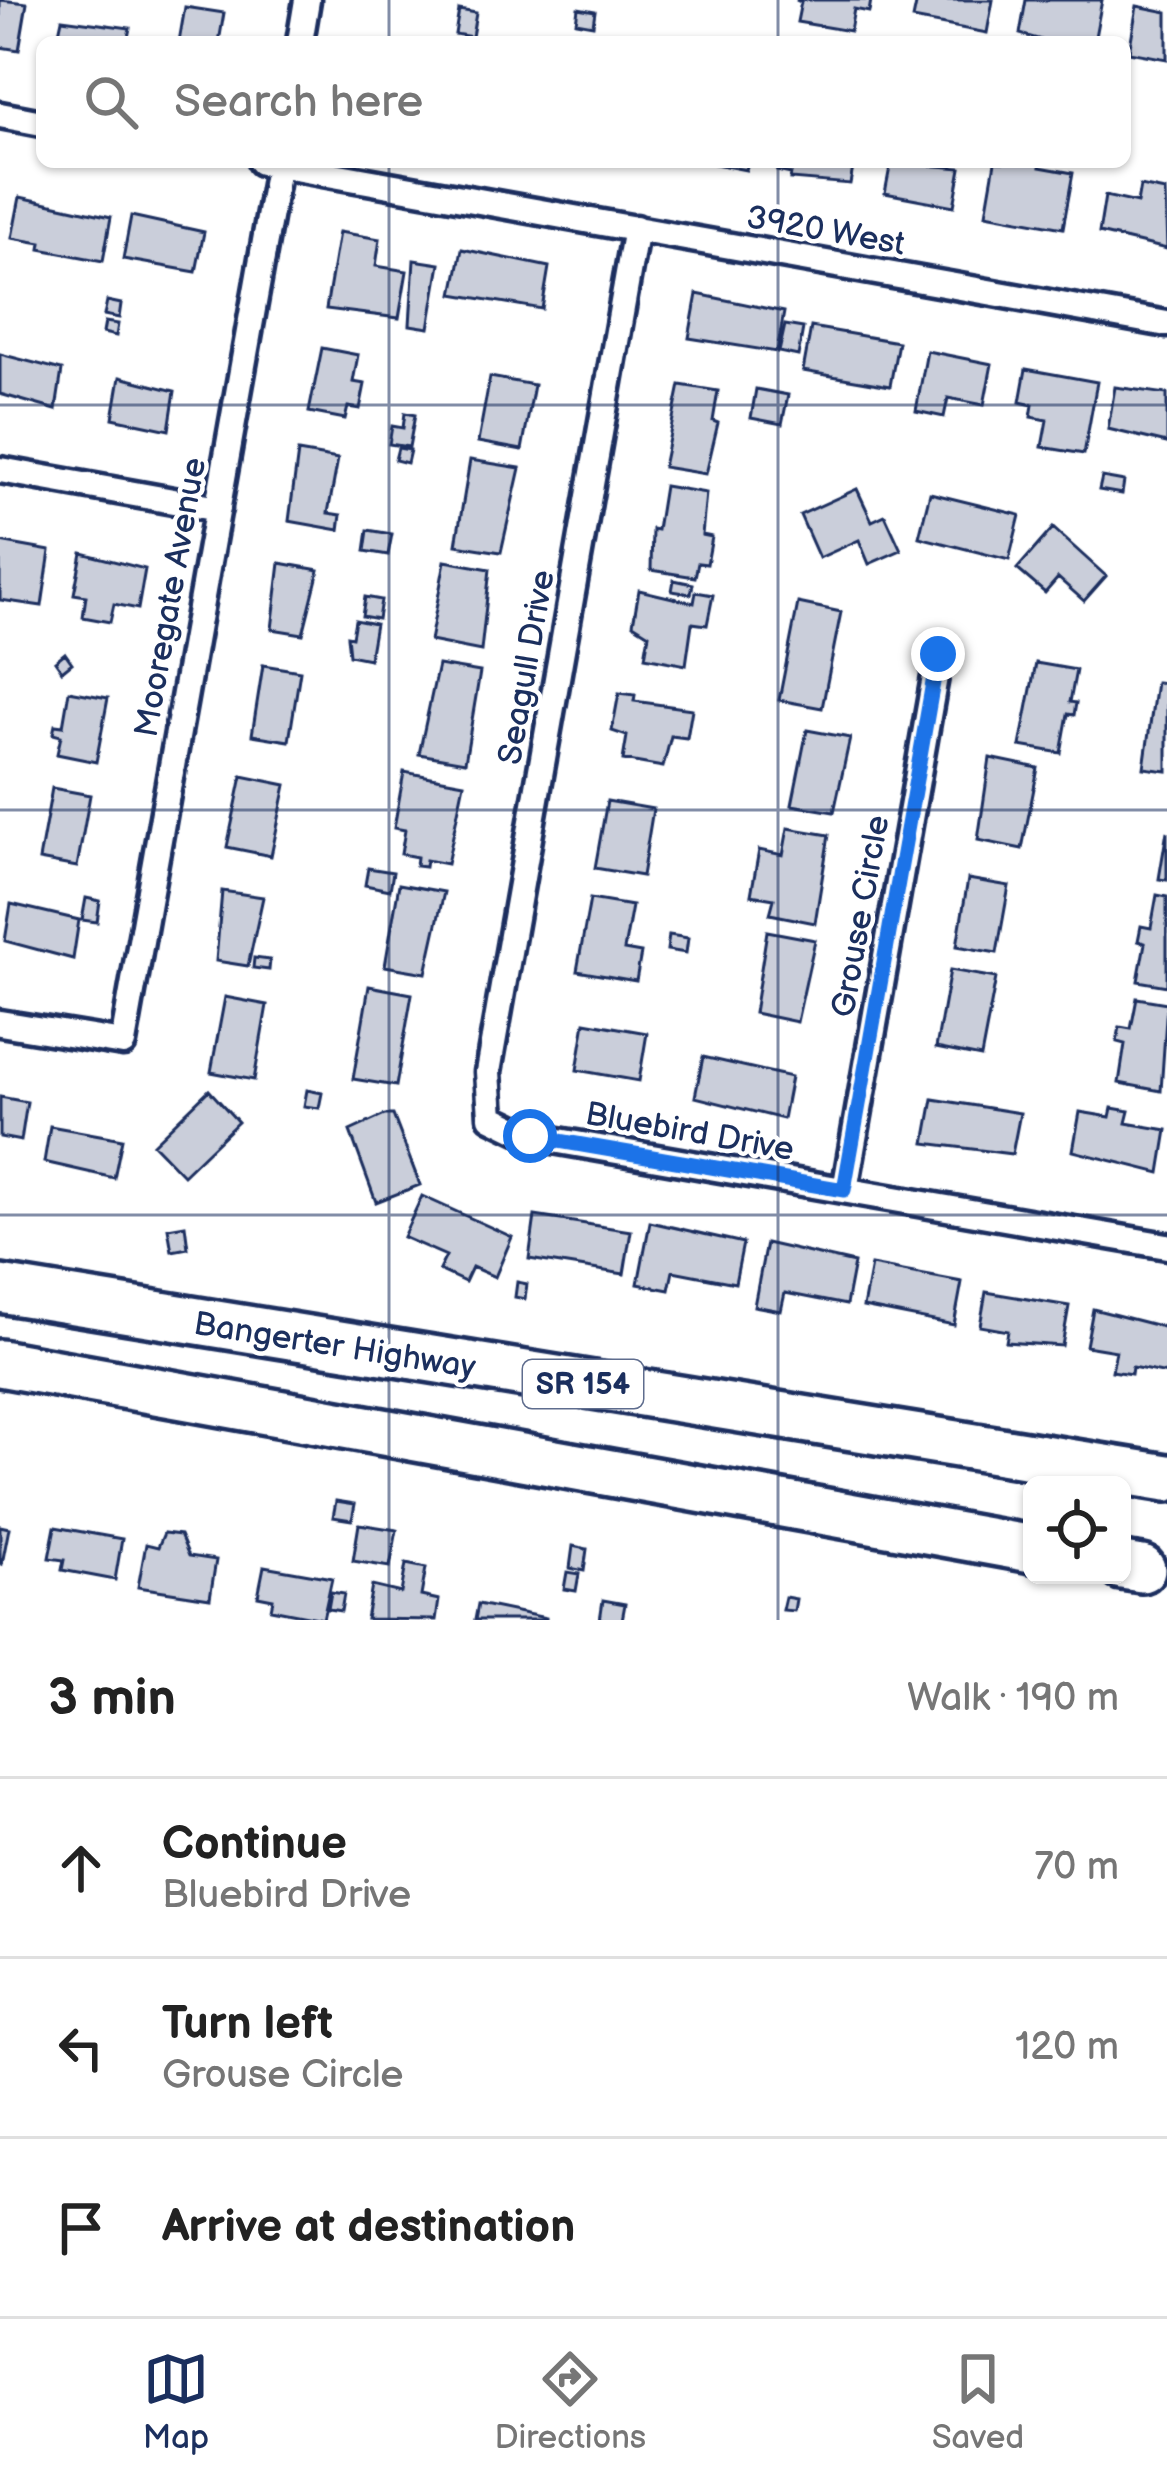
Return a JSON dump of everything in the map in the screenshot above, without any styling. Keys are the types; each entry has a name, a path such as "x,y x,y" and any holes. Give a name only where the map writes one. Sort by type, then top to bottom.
{"highway":[{"name":"Bangerter Highway","path":"0,1289 1167,1478"},
{"name":"SR 154","path":"0,1363 1023,1547"}],"street":[{"path":"301,36 307,0"},
{"path":"0,115 36,121"},
{"name":"Mooregate Avenue","path":"0,1023 123,1043 218,509 271,168"},
{"name":"3920 West","path":"300,168 1167,324"},
{"name":"Seagull Drive","path":"491,1117 488,1072 636,228"},
{"path":"0,470 218,509"},
{"name":"Grouse Circle","path":"844,1190 938,654"},
{"name":"Bluebird Drive","path":"491,1117 530,1136 1167,1246"}],"building":[{"path":"0,0 27,3 19,50 0,47"},
{"path":"796,0 871,0 869,12 854,9 850,31 797,22 801,2"},
{"path":"917,0 993,0 987,33 913,19"},
{"path":"1026,0 1102,0 1095,36 1020,34"},
{"path":"1137,6 1167,12 1167,59 1131,52"},
{"path":"185,7 224,13 220,36 180,36"},
{"path":"578,8 595,11 593,25 576,22"},
{"path":"459,10 476,13 472,36 455,34"},
{"path":"62,19 130,28 128,36 58,36"},
{"path":"853,168 850,184 790,179 791,174 777,171"},
{"path":"890,168 961,168 954,206 885,193"},
{"path":"994,168 1073,173 1063,228 986,214"},
{"path":"1140,186 1165,191 1167,249 1099,233 1105,196 1137,203"},
{"path":"20,197 111,217 103,261 40,249 41,243 12,238"},
{"path":"131,216 204,232 196,272 123,259"},
{"path":"339,232 380,239 376,266 407,271 399,318 326,309"},
{"path":"462,249 549,267 542,309 453,294"},
{"path":"414,260 440,264 429,328 410,325"},
{"path":"697,294 784,312 777,352 689,338"},
{"path":"107,301 121,304 119,318 104,315"},
{"path":"105,322 118,324 116,336 103,333"},
{"path":"785,325 803,328 798,356 779,352"},
{"path":"811,327 898,342 890,386 803,371"},
{"path":"322,348 358,355 353,382 365,384 360,409 348,407 345,419 309,412"},
{"path":"927,351 992,364 984,405 948,398 944,417 916,411"},
{"path":"0,354 62,370 56,410 0,394"},
{"path":"1026,369 1097,382 1084,454 1042,447 1047,420 1031,417 1033,405 1020,402"},
{"path":"120,377 175,391 169,430 113,418"},
{"path":"490,377 534,385 522,450 478,442"},
{"path":"680,385 718,391 713,421 718,423 706,474 663,467"},
{"path":"1115,387 1167,394 1167,443 1108,429"},
{"path":"756,389 788,395 782,424 751,418"},
{"path":"405,413 415,415 409,447 389,444 392,426 403,428"},
{"path":"398,448 410,450 407,463 395,460"},
{"path":"298,452 338,459 328,513 341,515 339,530 289,521"},
{"path":"470,460 520,468 501,552 456,545"},
{"path":"1102,477 1124,481 1122,494 1099,490"},
{"path":"664,486 706,493 702,535 712,537 707,564 698,563 695,577 651,570 652,529 657,530"},
{"path":"857,489 872,521 885,515 901,550 869,564 859,540 819,558 800,515"},
{"path":"930,493 1020,515 1009,560 919,537"},
{"path":"1053,528 1106,576 1084,601 1058,578 1045,593 1017,569"},
{"path":"368,530 392,534 388,555 365,551"},
{"path":"0,542 50,551 42,606 0,600"},
{"path":"82,553 145,569 138,609 114,604 110,622 83,617 86,596 74,594"},
{"path":"445,561 490,569 481,651 430,641"},
{"path":"280,563 319,570 303,634 272,629"},
{"path":"674,580 693,584 691,594 672,591"},
{"path":"639,590 694,603 696,592 713,595 707,625 692,623 686,665 645,657 649,634 633,624"},
{"path":"365,597 381,600 378,619 362,616"},
{"path":"798,603 841,612 822,708 779,700"},
{"path":"355,620 375,624 369,659 349,655 347,636 352,637"},
{"path":"65,653 72,663 62,671 55,661"},
{"path":"1036,663 1076,670 1070,702 1076,703 1074,715 1068,714 1061,753 1020,746"},
{"path":"263,665 300,671 289,741 252,735"},
{"path":"438,665 480,672 465,762 419,754"},
{"path":"1156,682 1167,683 1167,771 1144,768"},
{"path":"69,691 108,698 96,762 57,754 61,736 53,734 55,725 63,726"},
{"path":"619,693 635,695 634,701 692,709 687,738 671,736 663,767 623,760 627,736 612,731"},
{"path":"807,730 850,738 834,812 792,805"},
{"path":"990,758 1038,768 1022,849 978,840"},
{"path":"404,772 464,783 447,864 426,860 425,867 416,866 417,857 401,854 405,830 394,828"},
{"path":"242,776 286,785 271,856 227,847"},
{"path":"52,788 90,795 77,867 39,860"},
{"path":"607,801 653,809 642,876 595,868"},
{"path":"788,828 829,835 815,923 770,914 774,899 751,895 759,850 783,855"},
{"path":"1167,831 1167,880 1159,879"},
{"path":"368,868 393,872 390,890 365,885"},
{"path":"968,879 1009,886 997,953 957,946"},
{"path":"399,884 444,892 426,973 385,966"},
{"path":"222,891 263,897 248,966 216,961"},
{"path":"1157,895 1167,897 1167,986 1138,981 1145,943 1138,941 1141,926 1151,928"},
{"path":"86,898 100,901 97,922 82,920"},
{"path":"590,899 632,906 624,950 641,953 636,981 577,971"},
{"path":"11,904 79,920 73,959 5,941"},
{"path":"767,931 815,940 797,1022 754,1013"},
{"path":"669,935 688,938 686,953 667,950"},
{"path":"254,958 270,960 269,970 253,968"},
{"path":"950,970 996,978 981,1057 936,1048"},
{"path":"369,986 412,994 396,1086 353,1079"},
{"path":"225,997 267,1005 254,1080 211,1072"},
{"path":"1137,998 1167,1003 1161,1091 1119,1083 1125,1044 1117,1042 1120,1027 1131,1029"},
{"path":"585,1022 647,1033 639,1081 577,1070"},
{"path":"703,1057 791,1077 783,1119 695,1097"},
{"path":"209,1090 238,1122 183,1175 153,1144"},
{"path":"307,1090 322,1093 319,1108 304,1106"},
{"path":"0,1097 27,1102 21,1141 0,1137"},
{"path":"933,1099 1020,1113 1012,1154 925,1143"},
{"path":"1112,1108 1129,1111 1126,1123 1167,1130 1160,1173 1073,1151 1080,1112 1110,1117"},
{"path":"393,1115 420,1185 376,1202 350,1131"},
{"path":"50,1126 122,1139 114,1178 44,1162"},
{"path":"422,1196 512,1237 495,1277 472,1267 465,1282 439,1270 446,1256 403,1237"},
{"path":"535,1216 631,1231 624,1274 529,1259"},
{"path":"650,1222 743,1243 735,1283 673,1271 669,1290 638,1284"},
{"path":"185,1225 188,1248 172,1251 168,1228"},
{"path":"766,1243 854,1263 846,1305 785,1293 781,1311 754,1306"},
{"path":"871,1265 962,1282 954,1325 863,1307"},
{"path":"517,1282 527,1284 525,1299 515,1297"},
{"path":"986,1292 1069,1306 1062,1346 1006,1342 1008,1331 980,1326"},
{"path":"1093,1309 1167,1328 1167,1374 1132,1367 1131,1374 1112,1371 1116,1351 1086,1346"},
{"path":"336,1501 355,1504 352,1520 333,1517"},
{"path":"359,1524 397,1530 390,1567 353,1561"},
{"path":"0,1526 9,1528 2,1564 0,1563"},
{"path":"55,1527 122,1539 115,1580 62,1570 64,1560 49,1558"},
{"path":"164,1533 180,1535 189,1556 216,1560 210,1598 138,1587 146,1544 158,1547"},
{"path":"573,1546 587,1549 584,1571 570,1568"},
{"path":"406,1564 426,1568 421,1596 439,1600 436,1620 366,1619 372,1586 401,1593"},
{"path":"264,1566 332,1578 323,1619 271,1609 273,1599 258,1596"},
{"path":"567,1572 579,1574 576,1591 564,1589"},
{"path":"331,1592 344,1594 341,1611 328,1609"},
{"path":"785,1597 796,1599 794,1611 782,1610"},
{"path":"603,1600 625,1604 622,1620 600,1620"},
{"path":"478,1604 546,1618 546,1620 475,1620"}],"route":[{"path":"530,1136 844,1190 938,654"}]}
